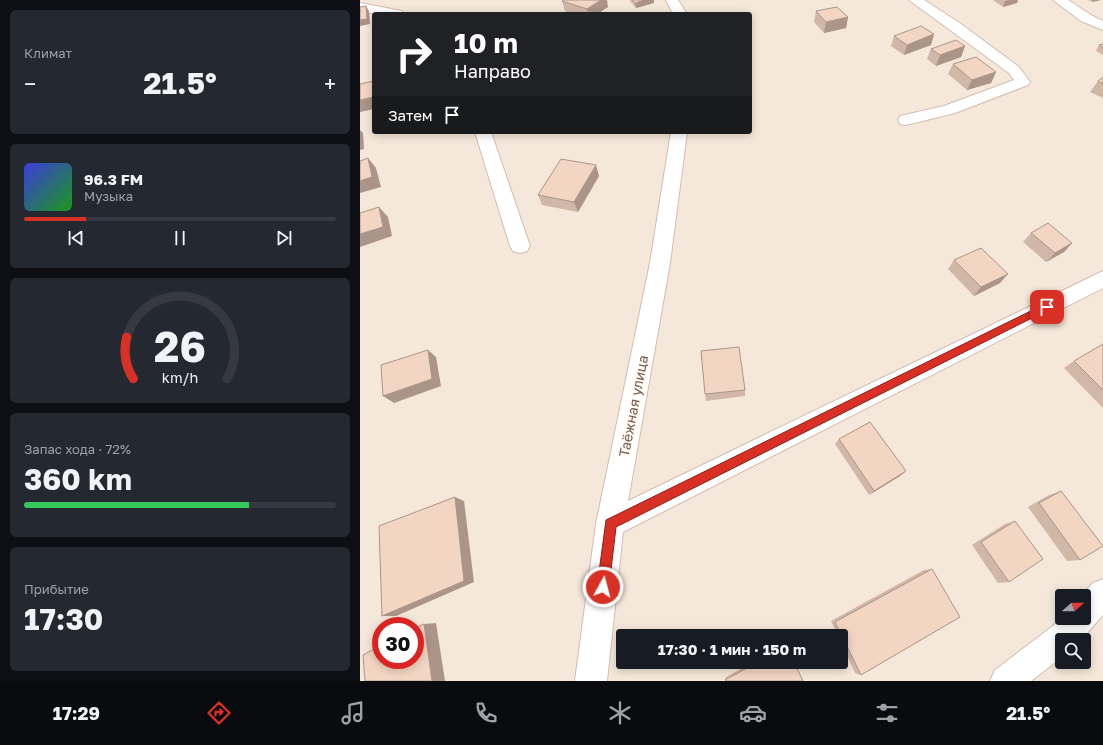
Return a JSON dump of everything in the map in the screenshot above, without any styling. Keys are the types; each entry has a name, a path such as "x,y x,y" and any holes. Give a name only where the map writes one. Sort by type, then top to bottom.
{"street":[{"path":"672,0 679,12"},
{"path":"906,120 949,110 1023,82 1014,70 956,27 915,0"},
{"path":"1059,0 1086,18 1103,26"},
{"path":"360,7 386,12"},
{"path":"484,134 520,246"},
{"name":"Таёжная улица","path":"591,681 610,524 660,263 679,134"},
{"path":"610,524 1103,279"},
{"path":"1091,606 1103,593"},
{"path":"1006,681 1064,637 1075,625"}],"shaded area":[{"path":"360,0 1103,0 1103,681 360,681"}],"building":[{"path":"601,0 587,9 562,1"},
{"path":"632,0 645,0 635,3"},
{"path":"366,6 367,19 360,20 360,7"},
{"path":"837,7 848,17 826,22 816,11"},
{"path":"921,26 934,34 907,45 894,36"},
{"path":"956,40 965,46 940,55 931,49"},
{"path":"976,57 996,72 972,80 953,64"},
{"path":"1103,77 1103,84 1098,81"},
{"path":"372,81 372,97 360,100 360,84"},
{"path":"368,158 372,177 360,181 360,161"},
{"path":"561,159 596,165 574,202 538,195"},
{"path":"379,207 383,227 360,234 360,213"},
{"path":"1048,223 1072,243 1055,253 1031,233"},
{"path":"981,248 1008,274 981,287 954,260"},
{"path":"1103,344 1103,390 1074,361"},
{"path":"739,347 745,390 705,394 701,351"},
{"path":"428,350 432,379 383,396 381,365"},
{"path":"870,422 906,471 874,491 839,439"},
{"path":"1061,491 1103,546 1080,560 1039,503"},
{"path":"455,497 464,581 382,616 379,526"},
{"path":"1015,521 1043,559 1009,582 981,542"},
{"path":"932,569 960,617 861,675 848,648 848,629 838,629 835,622"},
{"path":"424,624 432,681 365,681 363,655 372,650 372,669 424,669"},
{"path":"745,669 797,669 803,681 726,681 725,680"}],"route":[{"path":"603,587 610,524 1047,307"}]}
